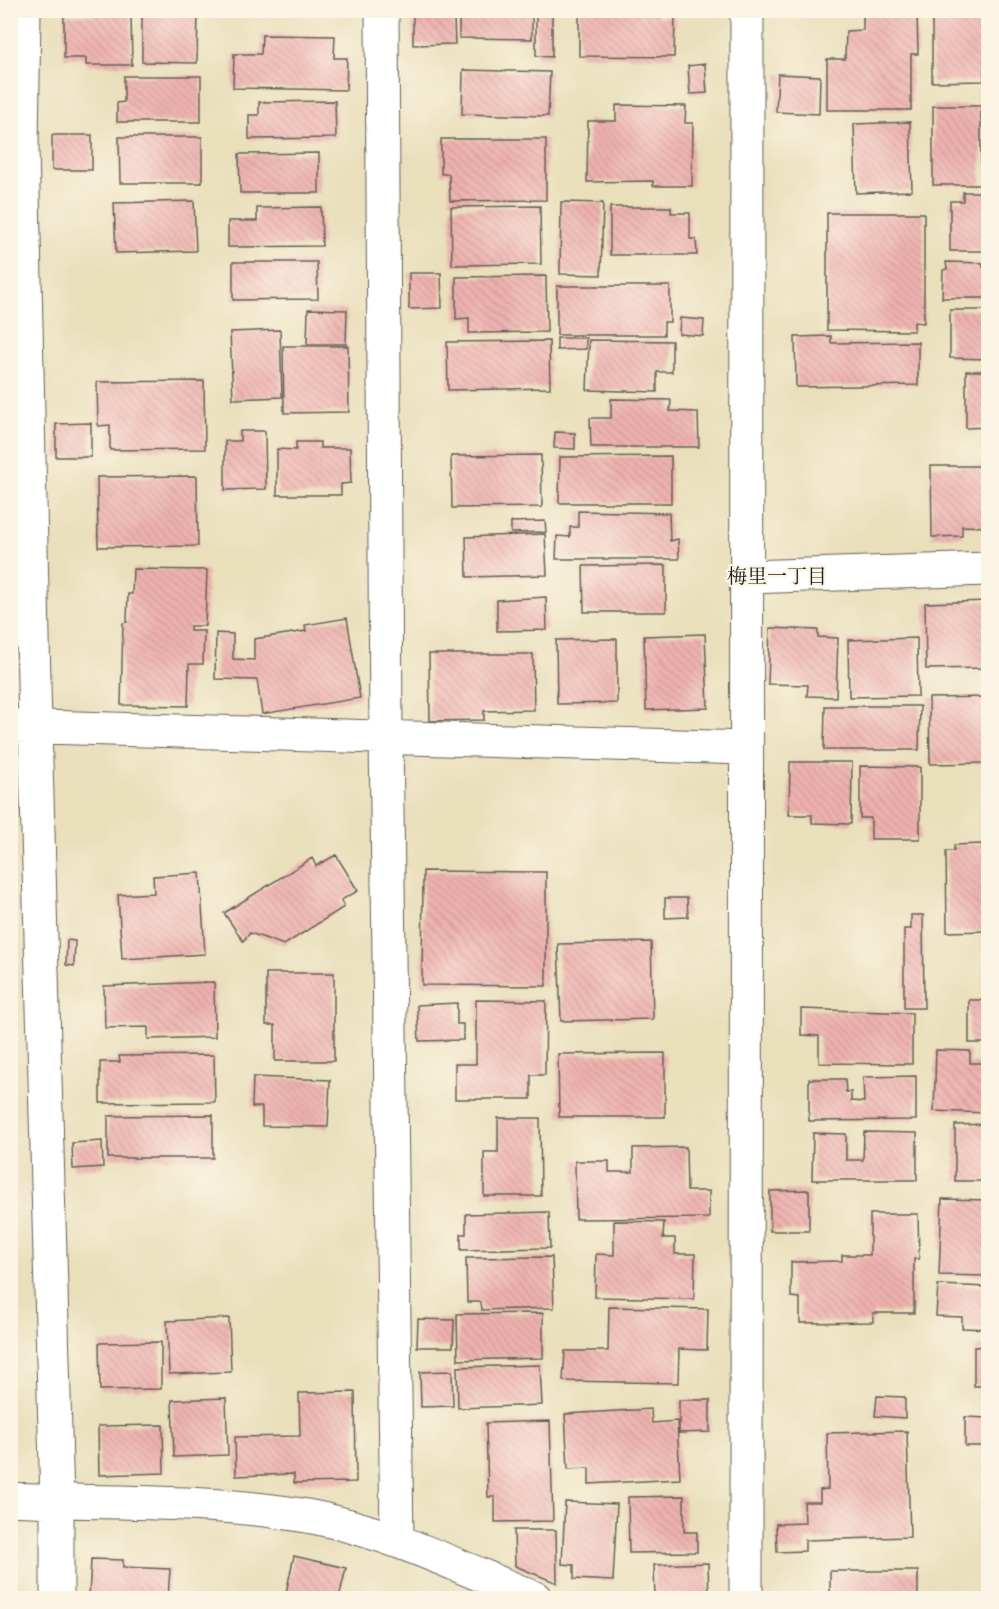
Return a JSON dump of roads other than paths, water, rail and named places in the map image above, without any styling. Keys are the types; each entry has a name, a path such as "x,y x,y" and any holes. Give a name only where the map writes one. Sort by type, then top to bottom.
{"street":[{"path":"24,10 16,147 23,726 57,1501 57,1599"},
{"path":"382,10 386,736 397,1541"},
{"path":"746,1599 746,748 749,577 747,10"},
{"path":"749,577 988,569"},
{"path":"23,726 746,748"},
{"path":"10,1499 234,1507 309,1516 397,1541 535,1599"}],"district":[{"name":"梅里一丁目","path":"777,576"}]}
